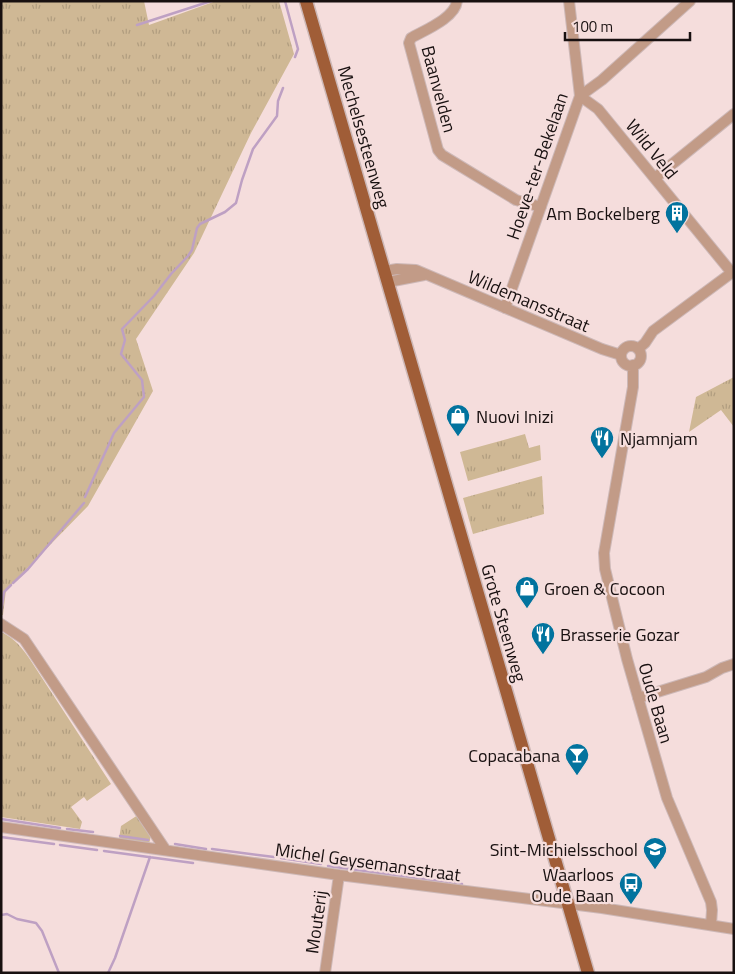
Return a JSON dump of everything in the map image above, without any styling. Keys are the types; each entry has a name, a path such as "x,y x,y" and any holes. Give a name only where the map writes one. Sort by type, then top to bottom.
{"main road":[{"name":"Mechelsesteenweg","path":"306,1 386,277"},
{"name":"Grote Steenweg","path":"386,277 588,973"}],"street":[{"name":"Baanvelden","path":"457,1 456,9 449,16 411,38 409,43 438,150 442,155 516,200 541,208"},
{"name":"Hoeve-ter-Bekelaan","path":"505,308 580,96 569,1"},
{"path":"580,96 602,80 690,1"},
{"name":"Wild Veld","path":"580,96 598,109 733,272"},
{"path":"654,178 734,114"},
{"name":"Wildemansstraat","path":"386,277 410,269 420,271 602,349 621,355 624,363 632,365"},
{"path":"638,349 653,332 733,272"},
{"path":"621,355 628,346 638,349 640,353 639,360 632,365"},
{"name":"Oude Baan","path":"632,365 633,387 604,553 605,569 627,660 667,798 711,902 711,925"},
{"path":"1,624 24,639 165,849"},
{"path":"638,698 706,677 734,664"},
{"name":"Michel Geysemansstraat","path":"1,827 339,875 568,904 734,929"},
{"name":"Mouterij","path":"326,973 339,875"}],"green space":[{"path":"1,1 144,1 149,25 216,1 279,1 294,54 251,133 194,253 136,339 153,391 88,506 6,590 3,615 1,615"},
{"path":"734,377 734,427 721,410 689,432 696,397"},
{"path":"525,434 529,448 540,445 541,460 468,481 460,452"},
{"path":"542,476 544,514 473,534 463,498"},
{"path":"1,632 15,641 25,652 111,784 87,801 84,797 71,807 82,822 80,829 1,817"},
{"path":"138,815 149,831 149,843 119,839 121,826"}],"waterway":[{"path":"137,25 211,1"},
{"path":"285,1 298,49 295,57"},
{"path":"85,497 114,433 144,397 142,380 121,354 125,340 122,329 154,296 188,256 192,250 197,228 200,224 225,212 236,203 253,149 277,116 278,101 283,88"},
{"path":"13,583 28,569 84,503"},
{"path":"1,613 4,592 11,585"},
{"path":"1,819 60,828"},
{"path":"67,829 93,832"},
{"path":"120,836 148,840"},
{"path":"1,837 54,844"},
{"path":"175,844 206,849"},
{"path":"60,845 97,850"},
{"path":"212,849 274,857"},
{"path":"104,851 193,863"},
{"path":"108,973 150,857"},
{"path":"281,858 321,864"},
{"path":"328,866 462,884"},
{"path":"1,915 7,914 17,919 36,923 42,931 59,973"}],"place":[{"name":"Am Bockelberg","path":"677,234"},
{"name":"Nuovi Inizi","path":"458,437"},
{"name":"Njamnjam","path":"602,459"},
{"name":"Groen & Cocoon","path":"527,609"},
{"name":"Brasserie Gozar","path":"543,655"},
{"name":"Copacabana","path":"577,776"},
{"name":"Sint-Michielsschool","path":"655,870"},
{"name":"Waarloos Oude Baan","path":"631,905"}]}
